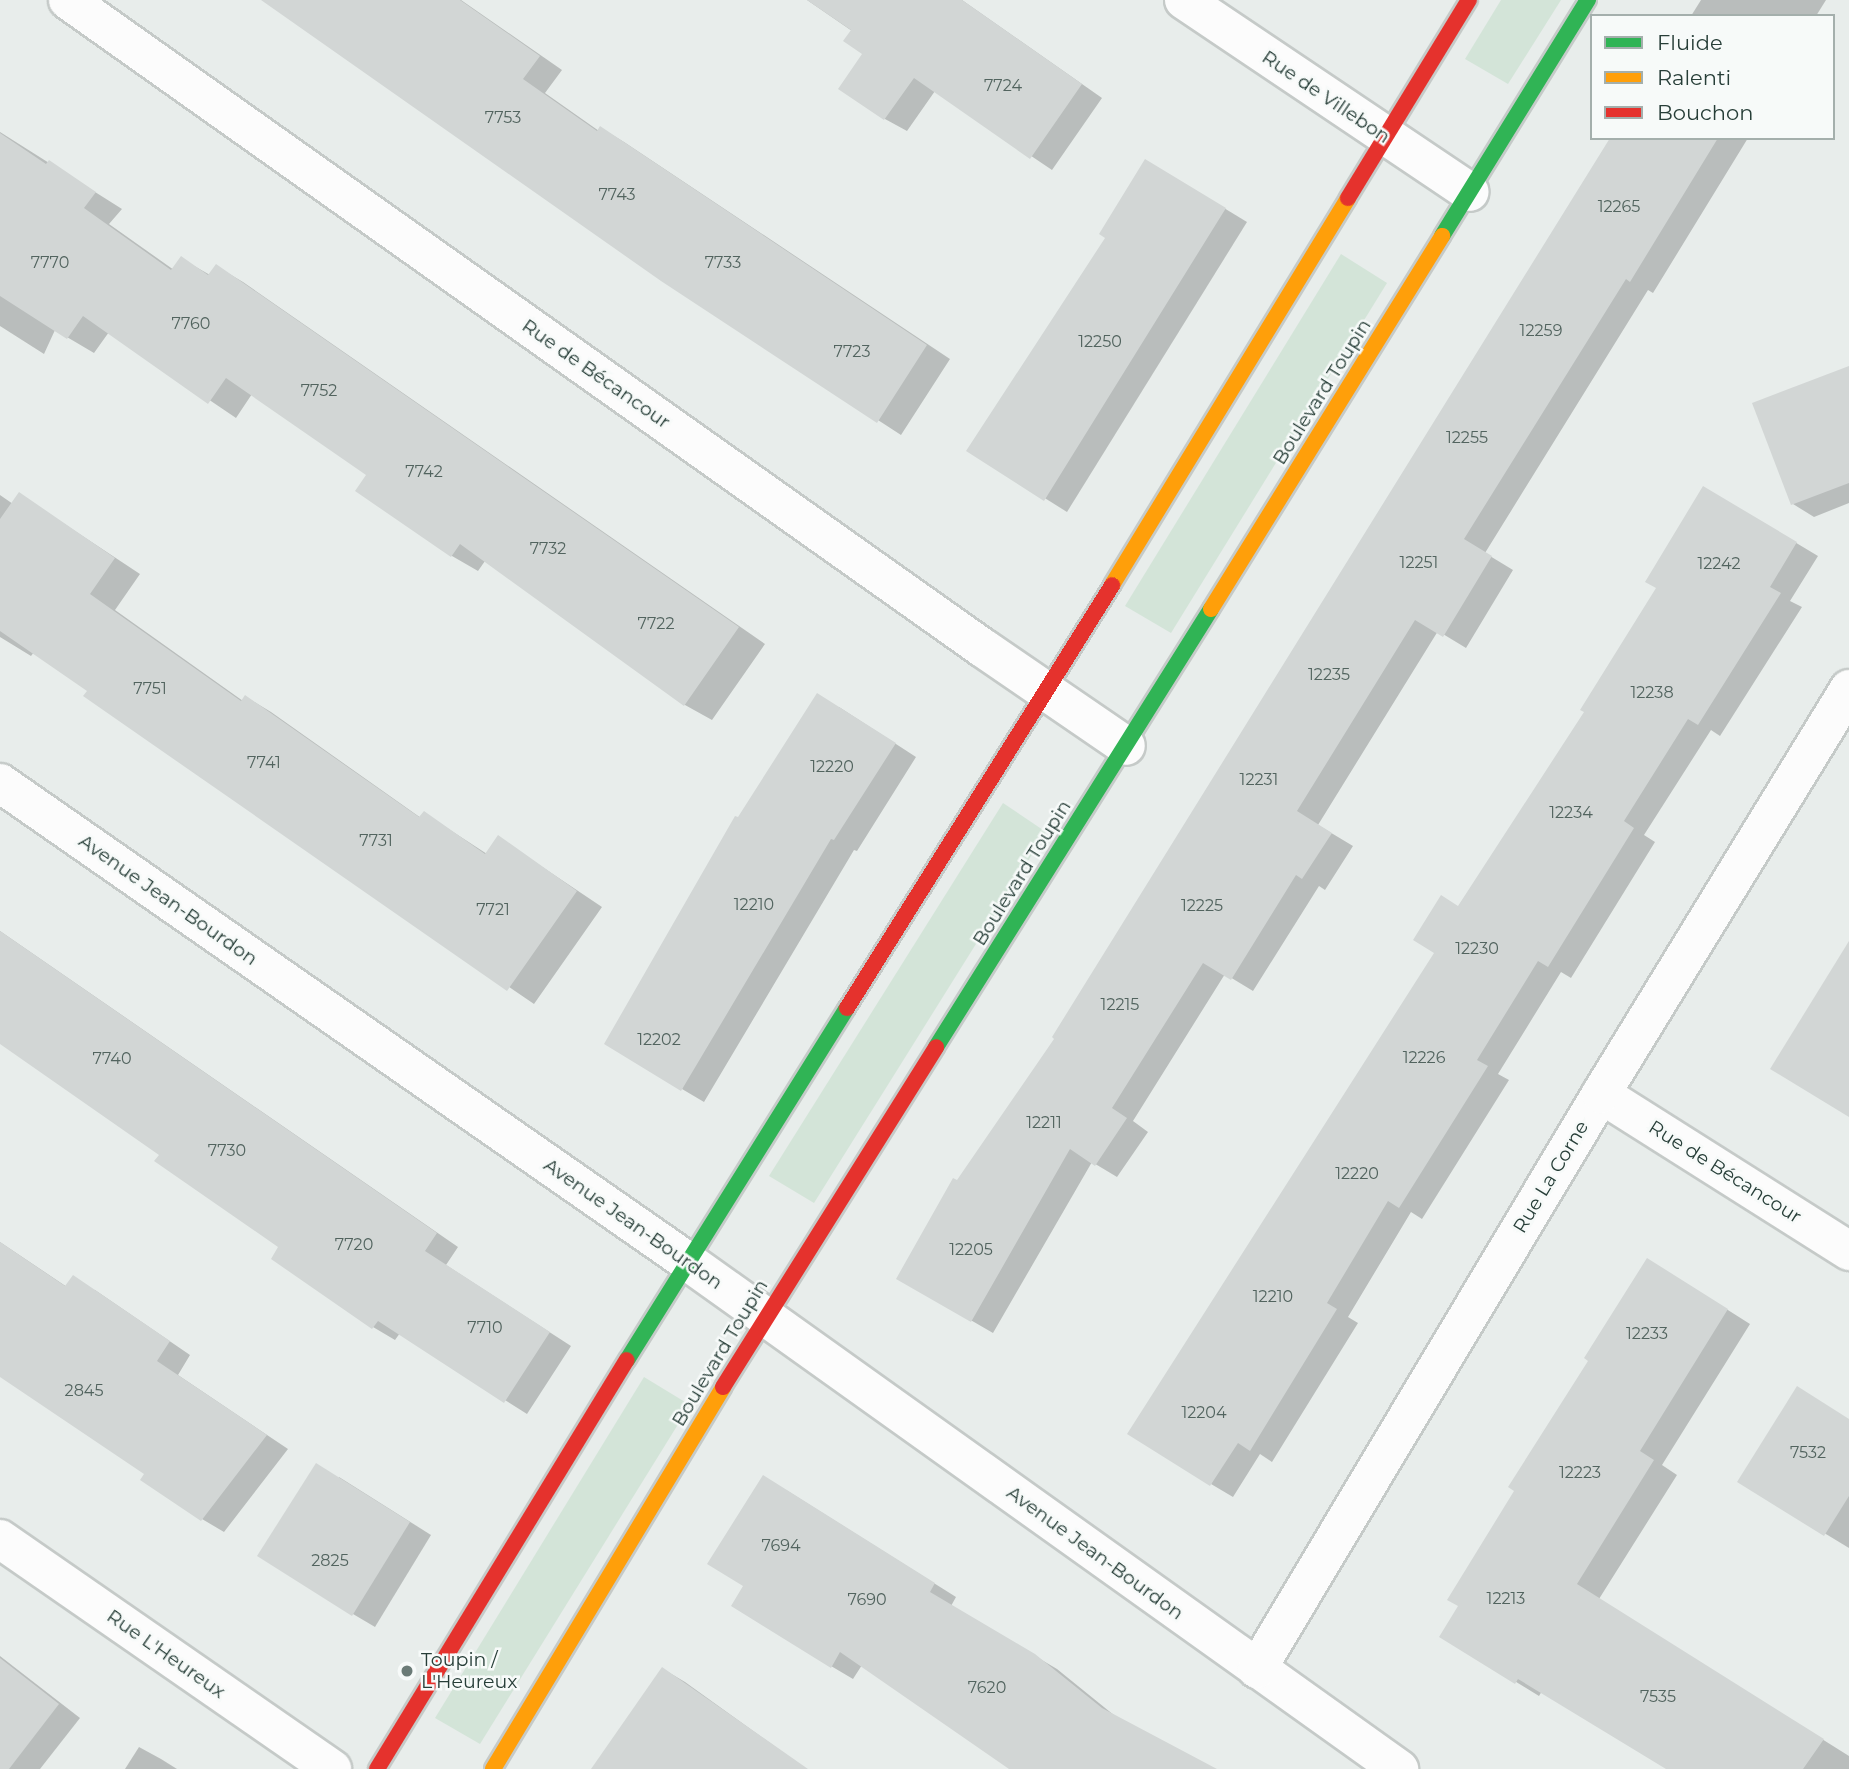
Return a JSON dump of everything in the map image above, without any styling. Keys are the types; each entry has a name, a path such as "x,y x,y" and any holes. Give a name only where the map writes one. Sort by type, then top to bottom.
{"street":[{"name":"Rue de Bécancour","path":"68,0 1126,746"},
{"name":"Rue de Villebon","path":"1184,0 1384,137 1470,192"},
{"path":"377,1769 687,1261 1046,692 1469,0"},
{"name":"Boulevard Toupin","path":"493,1769 765,1318 1126,746 1588,0"},
{"name":"Rue La Corne","path":"1257,1669 1601,1094 1849,689"},
{"name":"Avenue Jean-Bourdon","path":"0,783 687,1261 1399,1769"},
{"name":"Rue de Bécancour","path":"1601,1094 1849,1251"},
{"name":"Rue L'Heureux","path":"0,1539 332,1769"}],"green space":[{"path":"1501,0 1561,0 1508,84 1465,59"},
{"path":"1341,254 1387,283 1171,633 1125,606"},
{"path":"1003,803 1046,832 814,1203 769,1176"},
{"path":"644,1377 690,1405 480,1744 435,1718"}],"building":[{"path":"261,0 460,0 540,56 523,79 597,131 600,126 927,345 877,423 661,281"},
{"path":"807,0 962,0 1082,84 1030,159 914,78 884,120 838,89 862,54 843,41 851,30"},
{"path":"0,133 46,164 49,160 96,192 84,208 171,270 181,256 208,275 216,264 739,627 684,706 460,544 451,557 355,491 366,475 226,378 208,404 83,316 67,339 0,296"},
{"path":"1609,140 1717,140 1630,282 1626,279 1464,539 1492,556 1443,637 1415,620 1297,811 1332,833 1302,879 1296,875 1231,980 1203,963 1112,1108 1127,1118 1095,1166 1070,1149 971,1322 896,1279 953,1178 957,1180 1054,1039 1052,1037"},
{"path":"1145,159 1226,208 1044,501 966,451 1105,238 1099,234"},
{"path":"1849,366 1849,483 1791,505 1752,403"},
{"path":"1703,486 1797,542 1770,587 1781,593 1698,725 1688,719 1624,821 1634,828 1548,967 1538,961 1477,1060 1488,1066 1399,1208 1388,1201 1327,1303 1337,1309 1250,1451 1238,1443 1210,1486 1127,1434 1434,953 1413,940 1441,895 1458,906 1584,712 1580,710 1656,588 1645,582"},
{"path":"19,492 115,558 90,594 241,701 245,695 419,817 424,811 485,854 498,835 577,891 507,991 83,696 87,691 0,631 0,519"},
{"path":"817,693 896,743 834,840 831,839 681,1091 604,1044 735,816 738,817"},
{"path":"0,931 437,1233 425,1251 550,1332 504,1403 378,1321 372,1329 271,1259 278,1247 154,1161 159,1155 0,1044"},
{"path":"1849,941 1849,1117 1770,1069"},
{"path":"0,1242 65,1286 73,1275 170,1341 157,1361 267,1435 201,1521 140,1480 144,1474 0,1377"},
{"path":"1647,1258 1728,1309 1640,1451 1654,1460 1577,1584 1824,1739 1803,1769 1666,1769 1518,1679 1515,1684 1439,1637 1458,1606 1447,1600 1514,1491 1508,1487 1588,1361 1584,1358"},
{"path":"1797,1386 1849,1419 1849,1496 1824,1536 1737,1482"},
{"path":"316,1463 410,1522 352,1616 257,1556"},
{"path":"763,1475 935,1583 930,1592 1035,1654 1102,1708 1217,1769 1009,1769 840,1652 831,1668 731,1606 743,1586 707,1564"},
{"path":"0,1658 59,1704 9,1769 0,1769"},
{"path":"662,1667 808,1769 591,1769"}],"traffic: fast":[{"path":"1442,236 1588,0"},
{"path":"936,1047 1211,609"},
{"path":"627,1360 847,1008"}],"traffic: slow":[{"path":"1112,585 1348,198"},
{"path":"1211,609 1442,236"},
{"path":"493,1769 723,1387"}],"traffic: jam":[{"path":"1348,198 1469,0"},
{"path":"847,1008 1112,585"},
{"path":"723,1387 936,1047"},
{"path":"377,1769 627,1360"}],"place":[{"name":"Toupin / L'Heureux","path":"407,1671"}]}
